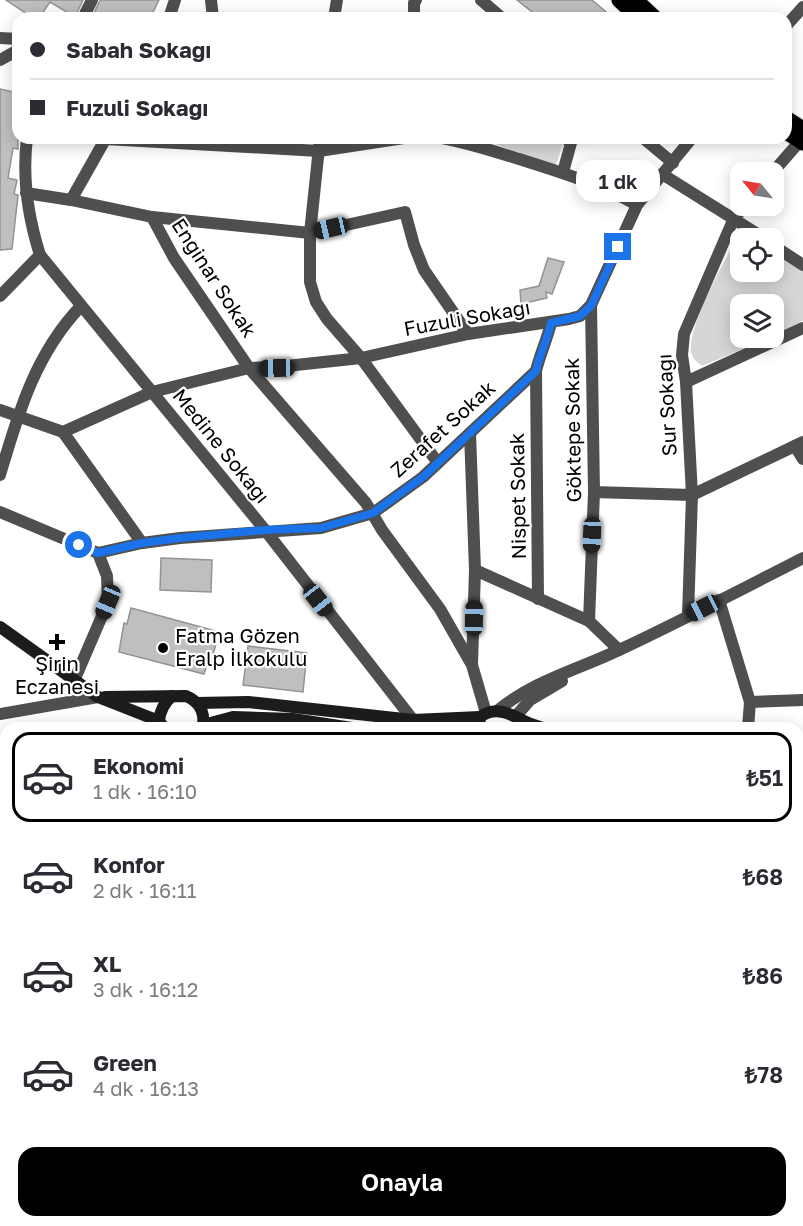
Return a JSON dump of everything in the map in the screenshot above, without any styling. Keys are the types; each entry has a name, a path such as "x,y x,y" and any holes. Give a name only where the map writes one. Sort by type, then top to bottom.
{"main road":[{"path":"619,0 632,12"},
{"path":"636,0 649,12"},
{"path":"792,126 802,138"}],"street":[{"path":"481,0 495,12"},
{"path":"792,19 803,7"},
{"path":"782,162 802,138"},
{"path":"0,296 40,255 26,193 26,144"},
{"path":"71,200 103,144"},
{"path":"320,144 310,233 310,282 316,302 327,319 361,358 438,463"},
{"path":"472,144 563,172 637,205"},
{"path":"563,172 571,144"},
{"path":"650,144 673,163"},
{"path":"591,306 637,205 687,144"},
{"path":"662,174 749,228"},
{"path":"26,193 152,217 310,233 405,212 424,270 468,334"},
{"name":"Enginar Sokak","path":"152,217 174,258 249,368 373,513 382,530 440,609 472,665 485,717"},
{"name":"Sur Sokağı","path":"688,616 692,495 686,382 682,355 684,334 734,218"},
{"path":"784,253 803,265"},
{"name":"Medine Sokağı","path":"40,255 265,530 413,720"},
{"path":"0,476 17,417 49,346 57,333 81,306"},
{"name":"Fuzuli Sokağı","path":"63,432 152,392 249,368 277,368 361,358 468,334 551,323 580,316 591,306"},
{"name":"Göktepe Sokak","path":"589,621 594,492 591,306"},
{"name":"Nispet Sokak","path":"538,599 536,371 551,323"},
{"path":"686,382 803,328"},
{"name":"Zerafet Sokak","path":"98,553 142,543 265,530 321,528 373,513 423,477 536,371"},
{"path":"0,410 63,432 142,543"},
{"path":"470,434 475,570 472,665"},
{"path":"594,492 692,495 799,444 803,459"},
{"path":"0,512 98,553 107,576 108,602 74,681"},
{"path":"485,717 544,681 619,650 803,558"},
{"path":"475,570 589,621 619,650"},
{"path":"719,600 750,702 748,722"},
{"path":"0,627 98,697 153,722"},
{"path":"197,703 270,704 413,720 485,717 522,722 530,700 567,678 574,670"},
{"path":"160,722 162,708 172,696"},
{"path":"0,714 98,697 186,696 197,703 203,712 202,722"},
{"path":"750,702 803,700"},
{"path":"216,722 233,717 292,719 309,722"}],"shaded area":[{"path":"496,144 562,144 555,167"},
{"path":"730,250 730,282 784,282 784,255 803,268 803,320 784,332 784,294 730,294 730,348 745,348 702,366 693,358 692,340 701,309"}],"building":[{"path":"6,0 83,0 77,12 67,12 50,2 43,12 24,12"},
{"path":"100,0 159,0 153,12 95,12"},
{"path":"517,0 592,0 606,12 532,12"},
{"path":"0,89 12,92 12,144 18,144 18,149 13,148 8,178 17,180 14,194 18,195 12,249 0,250"},
{"path":"548,258 564,262 552,294 546,292 547,298 521,304 520,290 539,286"},
{"path":"161,558 212,560 211,592 160,590"},
{"path":"131,608 216,631 213,643 216,644 211,662 208,661 204,674 119,652 124,623 127,624"},
{"path":"248,646 307,653 303,692 243,685"}],"place":[{"name":"Şirin Eczanesi","path":"57,642"},
{"name":"Fatma Gözen Eralp İlkokulu","path":"163,648"}],"route":[{"path":"79,545 98,553 142,543 180,538 265,530 321,528 373,513 423,477 536,371 551,323 580,316 591,306 618,247"}]}
